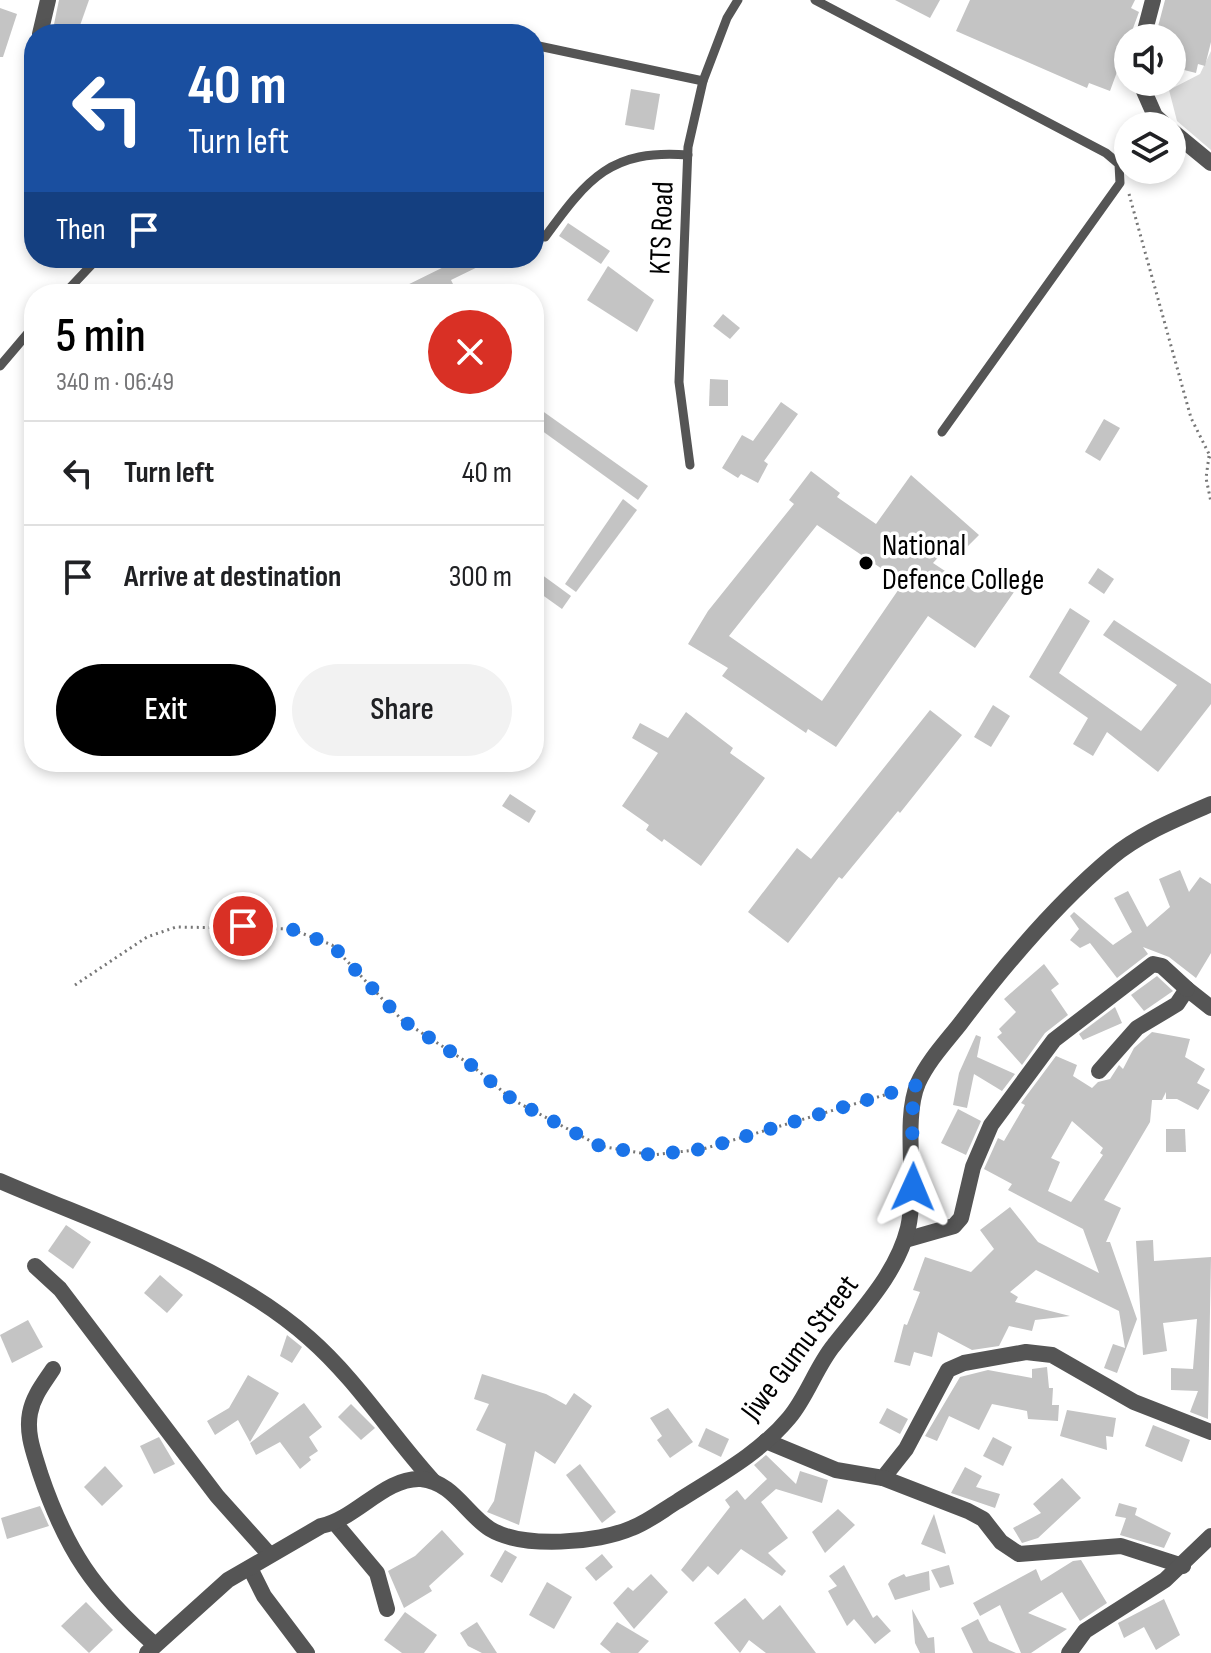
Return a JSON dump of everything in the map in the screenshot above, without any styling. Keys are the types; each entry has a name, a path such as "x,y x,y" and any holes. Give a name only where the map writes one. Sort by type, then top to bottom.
{"street":[{"path":"42,24 48,0"},
{"path":"1147,24 1153,0"},
{"path":"1186,142 1211,163"},
{"name":"Jiwe Gumu Street","path":"0,1181 226,1277 309,1338 376,1408 433,1481 489,1529 512,1538 560,1541 604,1538 635,1528 766,1441 791,1416 830,1350 881,1286 905,1240 912,1211 912,1112 917,1085 931,1061 1004,966 1111,858 1140,837 1211,804"},
{"path":"905,1240 954,1226 961,1218 973,1167 991,1125 1054,1040 1153,964 1162,966 1187,989 1210,1002"},
{"path":"1099,1071 1137,1028 1177,1004 1187,989"},
{"path":"35,1266 60,1289 217,1496 269,1554"},
{"path":"883,1478 906,1449 948,1370 964,1363 1026,1352 1052,1355 1134,1402 1211,1432"},
{"path":"53,1369 38,1392 29,1425 30,1440 50,1500 63,1535 85,1572 151,1649 208,1595 269,1554 321,1526 335,1523 404,1481 433,1481"},
{"path":"766,1441 836,1470 883,1478 968,1511 983,1519 1001,1542 1019,1554 1121,1546 1183,1566"},
{"path":"335,1523 377,1573 387,1609"},
{"path":"1069,1653 1085,1631 1183,1566 1211,1536"},
{"path":"250,1568 264,1596 307,1653"}],"lane":[{"name":"KTS Road","path":"690,465 679,382 688,155 703,81 727,18 738,0"},
{"path":"815,0 1106,153 1119,164 1120,183 942,432"},
{"path":"544,47 703,81"},
{"path":"545,237 584,190 614,163 638,154 688,155"},
{"path":"73,284 89,268"},
{"path":"0,366 24,338"}],"path":[{"path":"1130,184 1129,199 1181,384 1191,418 1210,457 1206,478 1211,502"},
{"path":"75,985 147,937 176,927 219,925 301,931 332,945 402,1020 471,1065 513,1100 600,1146 652,1155 703,1149 917,1085"}],"shaded area":[{"path":"1211,51 1211,150 1186,129 1186,112 1175,112 1171,96 1186,96 1186,81 1200,74"}],"building":[{"path":"59,0 89,0 81,24 54,24"},
{"path":"895,0 940,0 930,18"},
{"path":"970,0 1135,0 1131,8 1139,12 1135,24 1114,24 1114,80 1110,91 1089,83 1087,88 956,31"},
{"path":"1165,0 1211,0 1211,42 1205,66 1198,64 1196,73 1186,70 1186,24 1159,24"},
{"path":"0,8 17,14 3,57 0,57"},
{"path":"631,89 660,94 654,130 625,125"},
{"path":"568,223 610,251 601,264 559,236"},
{"path":"608,266 654,300 637,332 587,300"},
{"path":"442,268 476,268 451,280 453,284 409,284"},
{"path":"723,314 740,328 730,339 713,326"},
{"path":"710,379 728,380 728,406 709,406"},
{"path":"781,402 798,414 764,461 768,464 758,483 741,474 738,478 722,468 742,435 753,441"},
{"path":"544,412 648,486 638,500 544,432"},
{"path":"1104,419 1120,428 1100,461 1085,452"},
{"path":"811,471 840,493 837,497 876,524 911,475 979,535 966,548 956,538 933,563 975,591 986,574 1014,592 975,648 928,616 836,747 808,729 806,733 722,676 728,668 688,644 708,611 794,504 789,500","holes":["817,525 903,583 822,701 729,636"]},
{"path":"623,499 637,510 576,592 565,584"},
{"path":"1098,568 1114,579 1104,594 1088,583"},
{"path":"544,576 571,596 562,609 544,596"},
{"path":"1070,608 1090,621 1059,673 1141,731 1177,685 1103,635 1114,620 1211,684 1211,704 1158,772 1107,732 1093,756 1073,744 1088,718 1029,677"},
{"path":"993,705 1010,716 991,747 974,737"},
{"path":"930,710 962,735 900,813 898,811 842,879 839,877 788,943 748,912 797,848 811,859"},
{"path":"686,712 733,748 730,753 765,778 701,866 646,830 649,825 622,806 658,753 632,738 640,723 668,738"},
{"path":"510,794 536,811 529,823 502,806"},
{"path":"1180,870 1189,892 1200,877 1211,884 1211,953 1196,978 1169,957 1143,947 1148,954 1117,978 1090,943 1080,948 1070,940 1079,929 1070,916 1074,912 1113,945 1132,932 1114,898 1128,891 1147,927 1170,907 1159,879"},
{"path":"1044,964 1059,984 1051,990 1068,1015 1045,1033 1022,1065 997,1037 1002,1033 999,1029 1016,1012 1004,999"},
{"path":"1157,976 1173,991 1144,1011 1131,995"},
{"path":"1115,1007 1122,1023 1083,1040 1079,1034"},
{"path":"1152,1032 1190,1039 1185,1057 1205,1069 1197,1083 1210,1090 1198,1110 1177,1099 1166,1099 1166,1092 1162,1100 1152,1100 1150,1122 1104,1200 1121,1208 1106,1242 1110,1242 1137,1319 1117,1373 1104,1368 1113,1344 1125,1348 1119,1311 1036,1270 1010,1292 1018,1297 1015,1302 1070,1316 1035,1320 1032,1331 1009,1326 999,1346 972,1350 938,1332 932,1357 914,1352 910,1366 894,1362 904,1324 907,1325 920,1292 913,1290 925,1257 971,1272 994,1249 980,1230 1010,1207 1038,1242 1099,1273 1083,1229 1008,1190 1012,1184 984,1169 998,1138 1004,1141 1025,1105 1021,1103 1056,1056 1077,1065 1073,1076 1092,1088 1098,1082 1110,1079 1119,1065 1123,1069 1134,1048","holes":["1072,1121 1103,1148 1100,1153 1103,1155 1071,1202 1048,1191 1060,1162 1051,1158"]},
{"path":"976,1035 981,1037 977,1057 1015,1074 1002,1091 974,1074 967,1108 953,1105 959,1073"},
{"path":"958,1109 981,1121 966,1155 941,1143"},
{"path":"1166,1129 1185,1129 1186,1152 1166,1152"},
{"path":"66,1225 91,1242 73,1269 48,1251"},
{"path":"1153,1240 1154,1261 1211,1257 1208,1419 1190,1412 1198,1391 1171,1390 1171,1368 1193,1369 1197,1319 1163,1323 1167,1351 1143,1355 1136,1241"},
{"path":"160,1275 183,1295 167,1313 144,1293"},
{"path":"28,1320 43,1347 12,1363 0,1335"},
{"path":"287,1335 302,1347 292,1363 280,1356"},
{"path":"1047,1367 1049,1388 1053,1388 1052,1405 1059,1405 1058,1421 1028,1419 1027,1411 992,1404 979,1430 949,1416 937,1441 925,1436 960,1377 988,1370 1032,1378 1032,1369"},
{"path":"482,1374 546,1394 566,1405 574,1393 592,1406 555,1464 535,1451 519,1525 487,1512 494,1501 506,1444 476,1430 489,1404 474,1399"},
{"path":"248,1375 279,1393 250,1442 238,1420 215,1435 207,1421 229,1408"},
{"path":"304,1403 322,1427 309,1437 318,1451 309,1457 311,1460 300,1469 280,1442 256,1455 250,1443"},
{"path":"351,1404 375,1428 361,1440 338,1417"},
{"path":"668,1408 693,1442 670,1458 657,1440 662,1436 650,1418"},
{"path":"887,1408 908,1419 900,1434 879,1423"},
{"path":"1067,1410 1116,1418 1113,1437 1106,1436 1107,1450 1060,1436"},
{"path":"1153,1425 1190,1440 1182,1462 1145,1446"},
{"path":"706,1428 729,1439 721,1457 698,1446"},
{"path":"159,1437 175,1464 154,1474 140,1446"},
{"path":"993,1437 1012,1447 1003,1466 983,1456"},
{"path":"766,1455 796,1484 800,1471 828,1480 822,1503 776,1489 761,1502 788,1538 768,1553 786,1571 782,1576 741,1549 718,1575 708,1566 693,1582 681,1570 730,1507 725,1500 737,1490 745,1500 767,1479 754,1465"},
{"path":"580,1464 616,1512 602,1523 566,1475"},
{"path":"105,1466 123,1486 102,1506 84,1487"},
{"path":"965,1467 982,1476 976,1487 1000,1494 995,1508 951,1493"},
{"path":"1062,1478 1081,1498 1038,1538 1022,1543 1013,1528 1041,1513 1033,1504"},
{"path":"1119,1503 1137,1508 1135,1515 1171,1533 1164,1548 1120,1535 1126,1518 1115,1516"},
{"path":"40,1506 49,1526 7,1539 1,1518"},
{"path":"838,1509 855,1525 825,1553 812,1532"},
{"path":"934,1514 946,1554 921,1544"},
{"path":"442,1530 464,1554 429,1586 432,1591 404,1608 388,1571 415,1556"},
{"path":"505,1550 517,1557 502,1583 490,1576"},
{"path":"602,1554 613,1567 596,1581 585,1568"},
{"path":"1081,1560 1107,1603 1080,1621 1062,1592 1028,1613 1067,1629 1031,1653 1021,1653 1000,1605 980,1616 973,1603 1036,1569 1041,1581 1073,1561"},
{"path":"844,1565 873,1618 877,1615 891,1631 875,1644 854,1619 847,1626 828,1591 837,1586 829,1576"},
{"path":"949,1565 954,1584 940,1588 931,1570"},
{"path":"929,1571 930,1590 895,1600 888,1584 891,1580 904,1574 906,1577"},
{"path":"651,1574 668,1592 634,1629 613,1603 628,1587 633,1591"},
{"path":"547,1582 572,1597 554,1629 529,1615"},
{"path":"745,1598 763,1620 780,1605 816,1653 766,1653 749,1640 740,1653 714,1623"},
{"path":"1164,1599 1180,1635 1156,1650 1144,1627 1124,1638 1118,1623"},
{"path":"86,1602 113,1630 89,1653 61,1626"},
{"path":"912,1609 928,1638 934,1637 935,1653 920,1653 915,1643"},
{"path":"405,1612 437,1635 424,1653 402,1653 384,1640"},
{"path":"978,1619 989,1641 1016,1653 973,1653 961,1628"},
{"path":"477,1622 497,1653 482,1653 468,1646 460,1633"},
{"path":"617,1622 649,1641 638,1653 611,1653 600,1644"}],"place":[{"name":"National Defence College","path":"866,563"}],"route":[{"path":"243,926 291,929 311,934 332,945 402,1020 471,1065 513,1100 600,1146 652,1155 703,1149 917,1085 912,1112 913,1187"}]}
